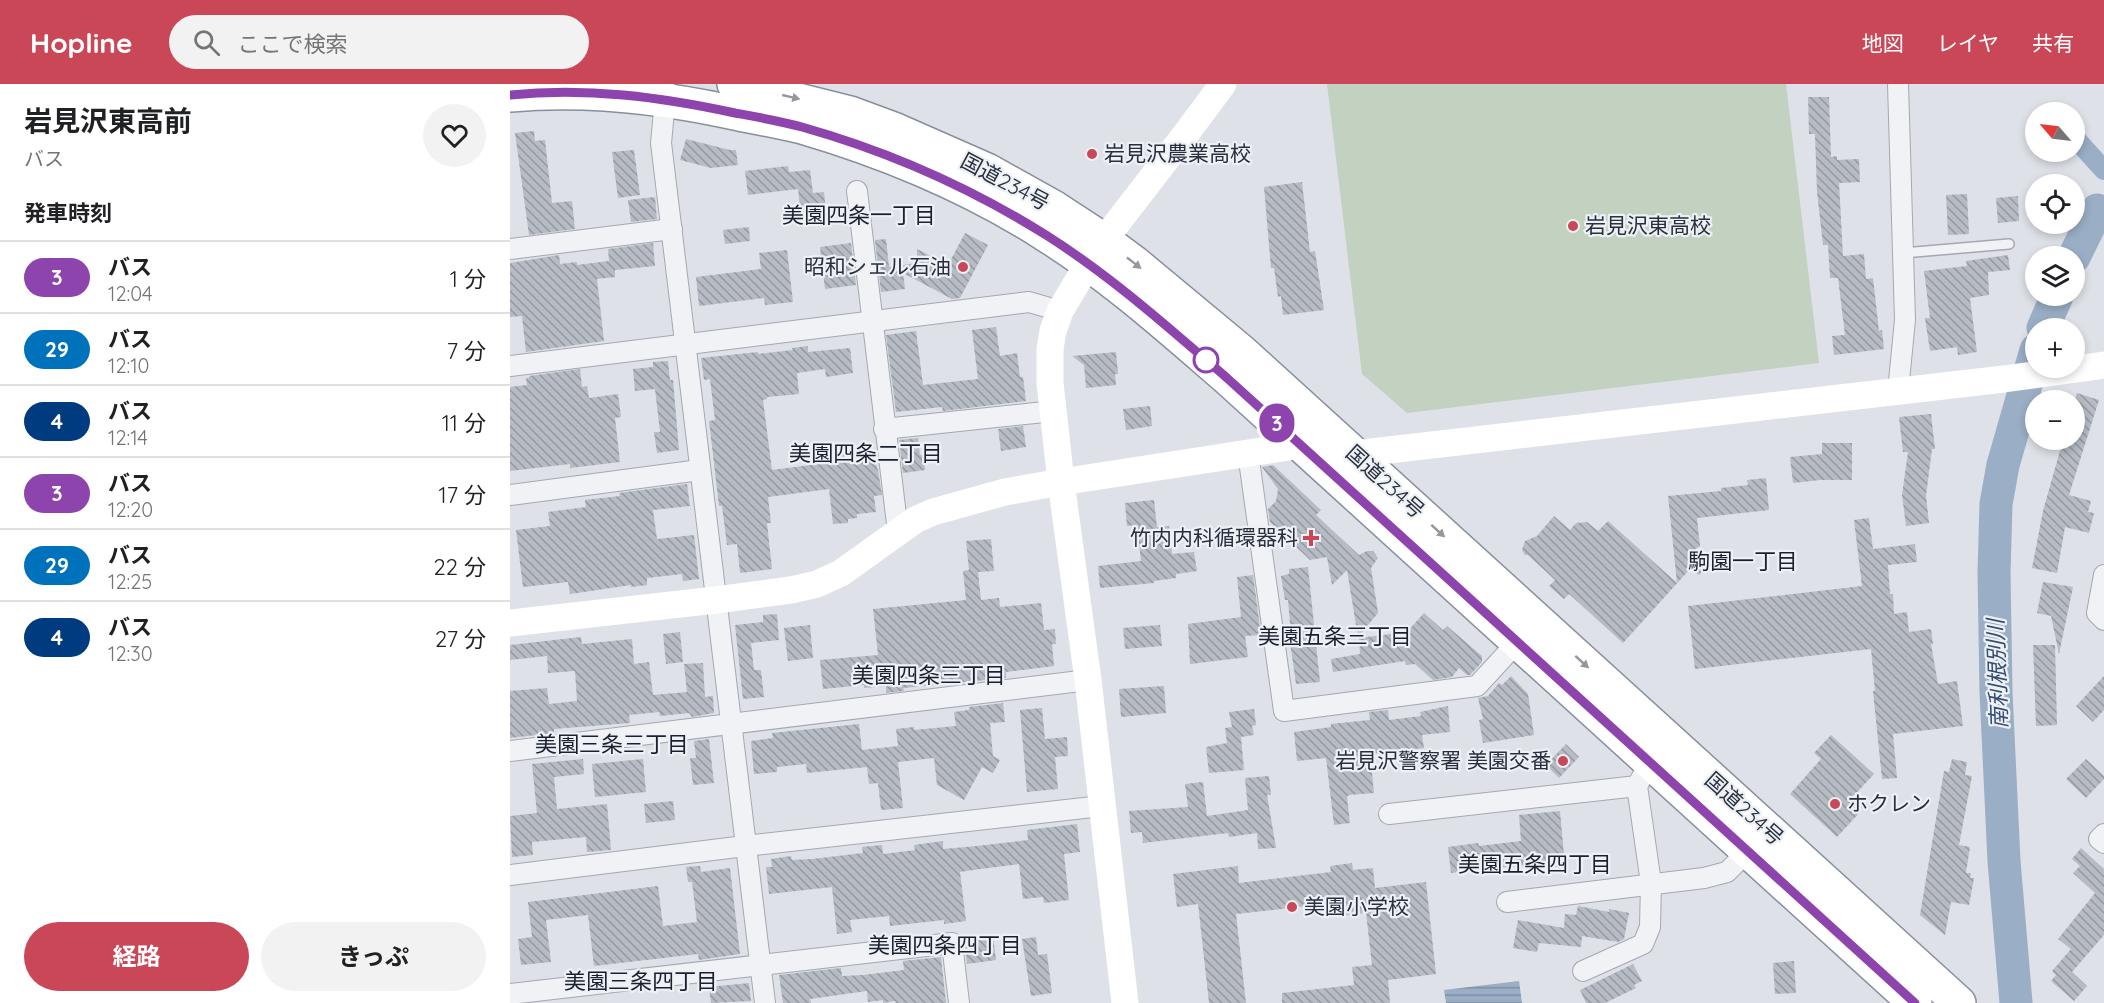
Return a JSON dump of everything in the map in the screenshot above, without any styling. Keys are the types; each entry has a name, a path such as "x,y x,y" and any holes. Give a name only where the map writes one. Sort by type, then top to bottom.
{"highway":[{"name":"国道234号","path":"734,84 850,113 896,130 987,170 1055,208 1096,252 1119,286 1301,445 1528,631"},
{"name":"国道234号","path":"510,95 541,92 665,92 799,127 891,157 978,196 1045,235 1136,263 1241,351 1354,454 1528,631 1652,764 1758,841 1952,1001"},
{"name":"国道234号","path":"1758,841 1915,1003"}],"street":[{"path":"1125,1003 1088,680 1061,482 1050,383 1050,349 1060,311 1096,252 1222,84"},
{"path":"1898,84 1905,320 1898,391"},
{"path":"665,92 661,143 765,1003"},
{"path":"857,191 898,532"},
{"path":"510,249 672,229"},
{"path":"510,366 1029,302 1060,311"},
{"path":"510,622 716,600 791,590 817,584 841,573 898,532 933,512 1005,492 1061,482 1301,445 1354,454 2004,379 2104,365"},
{"path":"884,429 1054,411"},
{"path":"1248,453 1284,711 1477,686 1528,631"},
{"path":"510,495 700,470"},
{"path":"2104,575 2097,613 2104,620"},
{"path":"510,751 1088,680"},
{"path":"1389,814 1652,764 1650,927 1643,944 1583,971"},
{"path":"510,875 1102,806"},
{"path":"2104,834 2099,839 2104,843"},
{"path":"1507,902 1704,878 1727,872 1758,841"},
{"path":"511,992 952,943 959,1003"}],"lane":[{"path":"1903,253 2009,244"}],"green space":[{"name":"岩見沢東高校","path":"1327,84 1786,84 1819,363 1407,413 1362,374"}],"water":[{"path":"1519,981 1522,1003 1446,1003 1444,990"}],"building":[{"path":"1808,97 1829,97 1831,157 1837,156 1837,160 1859,159 1860,182 1839,183 1843,256 1864,254 1866,279 1873,278 1879,331 1882,330 1884,349 1834,355 1832,336 1845,335 1838,278 1830,278 1828,245 1823,245 1817,192 1815,134 1809,134"},
{"path":"534,131 535,141 545,140 552,203 572,201 575,229 529,235 515,133"},
{"path":"686,139 736,150 738,165 711,168 680,160"},
{"path":"634,150 640,195 618,198 612,152"},
{"path":"788,166 789,172 810,170 813,193 824,192 827,222 802,225 798,189 748,195 745,171"},
{"path":"1302,182 1310,252 1315,251 1324,310 1283,315 1274,268 1271,268 1264,187"},
{"path":"1967,194 1969,234 1948,235 1946,195"},
{"path":"2018,196 2019,221 1998,223 1996,198"},
{"path":"655,197 657,219 631,222 628,200"},
{"path":"749,227 750,241 725,244 723,230"},
{"path":"965,233 988,245 960,298 952,299 903,273 905,289 881,292 875,240 886,239 889,267 917,263 917,249 948,265"},
{"path":"653,243 655,266 615,270 615,277 597,279 604,341 526,352 522,316 510,317 510,263 559,255 560,264 577,262 577,265 609,261 608,249"},
{"path":"851,243 856,285 825,289 820,247"},
{"path":"787,250 793,302 765,305 764,298 699,306 696,277 761,269 759,253"},
{"path":"2008,255 2010,270 1988,272 1989,295 1970,298 1977,352 1958,355 1957,347 1930,351 1925,318 1930,318 1924,271 1967,266 1966,261"},
{"path":"996,327 1000,356 1017,353 1026,401 943,411 942,407 896,412 886,335 916,331 923,385 978,379 972,330"},
{"path":"808,346 808,352 850,348 853,373 826,377 825,369 797,373 799,394 767,397 763,400 772,470 834,462 832,457 836,455 835,447 854,445 854,448 867,442 878,470 882,495 874,496 876,512 857,514 857,518 848,519 848,523 833,524 829,489 768,497 771,523 767,523 772,569 740,573 737,544 727,545 722,506 719,506 709,421 715,420 710,379 704,380 701,358 758,352 758,354"},
{"path":"1116,352 1118,374 1115,374 1116,385 1086,388 1084,365 1072,356"},
{"path":"668,361 670,380 673,380 679,450 657,453 654,432 660,432 655,389 635,391 633,369 653,367 653,362"},
{"path":"580,369 582,387 587,386 589,398 618,394 621,417 615,418 620,462 570,468 570,464 510,471 510,387 527,385 526,378 529,376"},
{"path":"2085,396 2099,400 2085,444"},
{"path":"1150,406 1152,426 1126,430 1123,409"},
{"path":"1931,414 1935,449 1932,449 1926,496 1929,523 1906,526 1902,495 1908,452 1903,452 1899,417"},
{"path":"1023,426 1026,447 1001,451 998,429"},
{"path":"918,438 920,455 924,455 925,470 903,473 899,440"},
{"path":"1822,443 1852,443 1852,480 1793,483 1790,457 1822,454"},
{"path":"2060,450 2083,450 2069,495 2091,501 2088,512 2094,513 2089,533 2065,527 2057,573 2032,568 2043,511"},
{"path":"1273,465 1321,510 1316,515 1359,555 1373,551 1378,558 1371,568 1378,613 1358,637 1347,570 1332,585 1327,557 1310,560 1270,522 1268,509 1276,501 1278,489 1262,467"},
{"path":"1766,478 1769,510 1697,518 1700,546 1694,550 1708,564 1699,575 1690,569 1623,643 1569,594 1564,599 1549,586 1555,580 1522,550 1525,541 1537,536 1554,516 1570,530 1576,523 1587,522 1598,531 1608,521 1677,583 1668,496 1721,491 1721,488 1748,485 1747,480"},
{"path":"687,484 690,506 653,510 657,539 694,535 699,579 683,581 682,574 647,578 647,585 631,587 631,585 570,594 568,582 523,587 516,530 550,526 548,512 586,507 585,500"},
{"path":"1154,500 1157,527 1169,526 1172,554 1194,552 1197,571 1176,574 1176,578 1154,581 1154,583 1100,588 1098,566 1141,561 1137,525 1127,526 1125,503"},
{"path":"1869,518 1873,549 1915,544 1917,562 1888,565 1894,614 1907,612 1909,632 1931,629 1933,644 1931,644 1938,684 1957,681 1963,726 1893,734 1897,778 1882,779 1871,649 1695,669 1688,606 1862,586 1854,520"},
{"path":"991,539 994,571 978,572 981,600 999,598 1000,607 1041,603 1044,630 1055,629 1056,644 1052,644 1054,666 1006,672 1006,678 903,688 904,691 886,693 886,686 864,688 864,685 823,689 820,660 878,655 873,609 966,600 963,571 969,570 966,541"},
{"path":"1308,567 1320,682 1296,684 1289,635 1291,634 1288,600 1285,600 1281,576 1289,574 1289,569"},
{"path":"1253,575 1261,635 1245,636 1248,657 1190,664 1188,624 1241,617 1237,577"},
{"path":"2043,582 2073,587 2059,654 2051,616 2037,613"},
{"path":"1424,613 1443,630 1447,626 1482,656 1482,662 1470,675 1459,668 1452,677 1433,680 1415,664 1406,665 1405,661 1333,672 1331,659 1360,654 1359,638 1407,632"},
{"path":"777,614 779,640 751,643 754,670 761,670 764,697 743,699 735,625 763,622 763,615"},
{"path":"810,625 813,658 788,661 784,628"},
{"path":"1160,625 1162,646 1125,649 1123,628"},
{"path":"680,632 683,662 666,664 663,634"},
{"path":"581,637 582,644 632,639 634,664 649,662 653,695 687,692 684,664 703,663 705,697 713,696 714,713 692,717 689,713 660,716 659,712 629,715 630,723 554,729 554,733 510,738 510,691 547,688 549,704 577,701 575,671 548,673 547,656 510,660 510,645"},
{"path":"2033,645 2055,645 2057,725 2036,726"},
{"path":"1511,676 1528,694 1534,735 1483,743 1479,720 1483,719 1478,698 1488,696 1499,683 1502,685"},
{"path":"2104,676 2104,710 2093,722 2076,706"},
{"path":"1164,686 1166,713 1121,717 1119,689"},
{"path":"1003,703 1005,722 990,723 993,756 1000,760 993,773 982,767 964,800 937,785 934,758 898,762 903,808 881,810 878,783 869,784 867,767 807,773 806,764 777,767 777,772 754,774 751,741 773,738 772,733 859,724 862,750 898,746 896,729 914,727 914,730 956,726 954,712 969,710 969,707"},
{"path":"1448,706 1450,732 1422,735 1424,748 1370,754 1374,793 1349,795 1347,797 1350,823 1334,825 1326,758 1297,761 1294,732 1331,727 1331,724 1370,720 1369,712 1388,710 1389,720 1421,716 1420,712"},
{"path":"1042,708 1045,739 1067,737 1068,756 1055,757 1058,789 1027,792 1020,710"},
{"path":"1254,709 1256,725 1252,726 1254,735 1241,737 1244,770 1209,773 1206,747 1227,743 1225,728 1232,727 1229,712"},
{"path":"1831,735 1874,774 1849,801 1861,811 1837,837 1790,794 1821,759 1814,753"},
{"path":"709,739 714,783 693,785 690,758 696,758 694,741"},
{"name":"岩見沢警察署 美園交番","path":"1566,744 1579,757 1559,778 1546,765"},
{"path":"583,759 584,774 554,777 557,809 607,804 611,850 587,852 586,837 532,842 533,855 512,857 510,816 537,813 532,764"},
{"path":"643,759 646,792 595,797 592,764"},
{"path":"1952,759 1967,762 1965,775 1972,776 1959,845 1970,847 1966,873 1971,873 1970,878 1974,878 1969,905 1951,902 1945,935 1920,915 1944,771 1949,772"},
{"path":"2086,759 2104,776 2104,779 2086,798 2066,779"},
{"path":"1269,776 1271,795 1267,795 1276,848 1258,849 1257,833 1229,837 1228,833 1143,843 1142,832 1131,833 1129,811 1188,807 1185,784 1203,782 1207,816 1248,810 1245,778"},
{"path":"673,801 675,820 646,823 644,804"},
{"path":"1560,811 1565,866 1545,868 1544,863 1451,873 1448,847 1521,841 1519,815"},
{"path":"1077,824 1080,852 1064,854 1069,900 1044,903 1043,897 1023,899 1019,864 980,869 960,872 966,921 944,924 944,920 890,926 889,916 850,920 852,932 837,934 832,887 769,894 766,867 772,867 771,859 791,856 792,860 812,859 863,853 862,847 882,845 883,854 915,850 914,845 943,841 943,849 977,846 1028,840 1027,830"},
{"path":"2081,848 2104,869 2104,935 2072,972 2087,986 2074,1001 2051,981 2056,975 2052,971 2071,949 2058,939 2095,893 2073,873 2080,866 2072,859"},
{"path":"1352,863 1353,870 1373,868 1375,888 1426,882 1436,974 1388,980 1390,1003 1282,1003 1282,993 1354,985 1352,967 1372,965 1366,913 1335,916 1333,903 1236,914 1246,1003 1209,1003 1198,904 1177,907 1173,874 1238,866 1239,883 1331,872 1330,866"},
{"path":"700,866 701,872 730,868 740,954 699,960 698,954 594,966 588,915 546,920 551,962 521,965 518,939 532,937 528,902 658,886 663,926 697,922 692,882 688,882 686,867"},
{"path":"1578,906 1629,913 1624,939 1618,942 1582,936 1581,947 1539,943 1537,952 1513,948 1518,920 1564,928 1565,914 1576,915"},
{"path":"993,937 996,960 967,964 964,941"},
{"path":"1036,937 1038,955 1047,954 1052,993 1031,996 1022,939"},
{"path":"941,957 946,1003 896,1003 895,1001 883,1003 883,1000 868,1002 867,991 810,999 811,1003 783,1003 779,975 841,968 842,976 863,975 904,970 903,961"},
{"path":"1794,961 1796,993 1775,994 1773,963"},
{"path":"1633,964 1642,981 1634,985 1636,988 1605,1003 1586,1003 1580,990"},
{"path":"749,983 751,1001 711,1003 709,987"}],"waterway":[{"path":"2085,149 2104,170"},
{"name":"南利根別川","path":"2079,246 2097,210"},
{"name":"南利根別川","path":"2047,318 2053,306"},
{"name":"南利根別川","path":"2016,1003 2004,861 1996,692 1994,573 1996,504 2003,465 2028,378"}],"bus line":[{"name":"3","path":"510,95 541,92 653,97 701,105 799,127 891,157 978,196 1045,235 1119,286 1227,378 1649,764 1915,1003"}],"place":[{"name":"岩見沢農業高校","path":"1092,154"},
{"name":"岩見沢東高校","path":"1573,226"},
{"name":"昭和シェル石油","path":"963,267"},
{"name":"竹内内科循環器科","path":"1311,538"},
{"name":"岩見沢警察署 美園交番","path":"1563,761"},
{"name":"ホクレン","path":"1835,804"},
{"name":"美園小学校","path":"1292,907"}],"district":[{"name":"美園四条一丁目","path":"859,215"},
{"name":"美園四条二丁目","path":"866,453"},
{"name":"駒園一丁目","path":"1743,561"},
{"name":"美園五条三丁目","path":"1335,636"},
{"name":"美園四条三丁目","path":"929,675"},
{"name":"美園三条三丁目","path":"612,744"},
{"name":"美園五条四丁目","path":"1535,864"},
{"name":"美園四条四丁目","path":"945,945"},
{"name":"美園三条四丁目","path":"641,981"}]}
